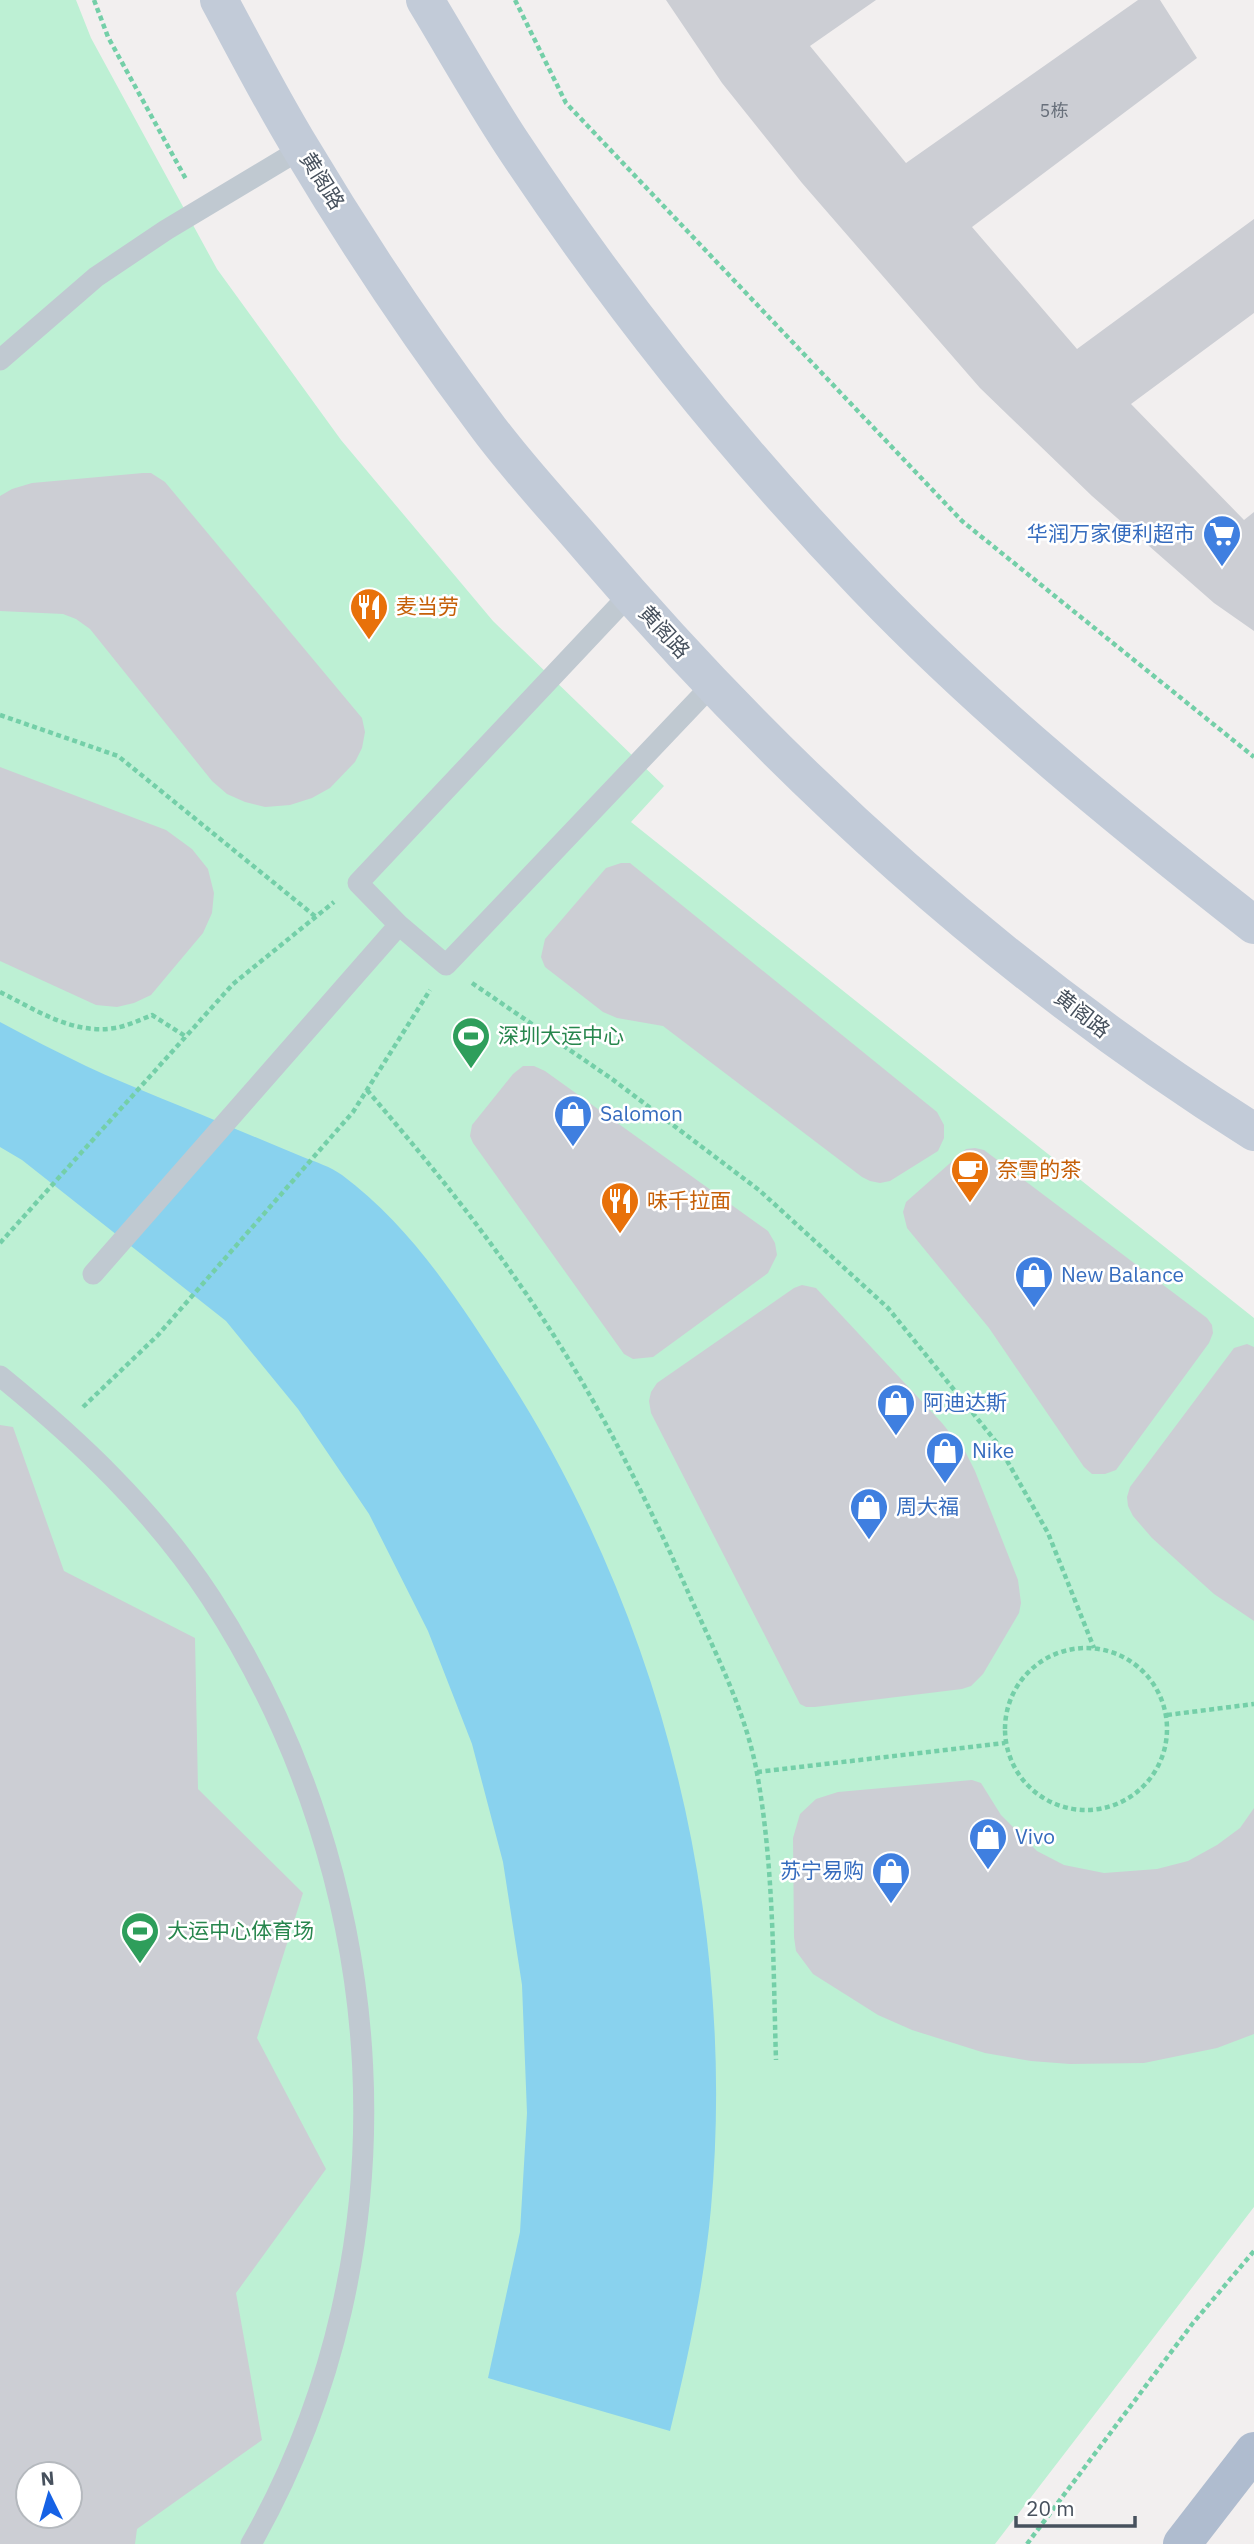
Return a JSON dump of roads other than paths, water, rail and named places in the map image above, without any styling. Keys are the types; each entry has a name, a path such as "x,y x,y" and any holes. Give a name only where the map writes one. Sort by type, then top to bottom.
{"main road":[{"name":"黄阁路","path":"219,0 301,149 386,284 486,425 630,594 713,684 828,800 951,910 1105,1032 1174,1081 1254,1132"},
{"path":"425,0 512,144 611,286 737,444 867,587 1004,720 1254,925"},
{"path":"1182,2544 1254,2451"}],"lane":[{"path":"0,360 96,277 166,230 301,149"},
{"path":"630,594 358,883 446,965 713,684"},
{"path":"93,1274 400,925"},
{"path":"0,1376 62,1427 116,1479 165,1536 210,1597 248,1660 283,1728 311,1797 333,1868 350,1941 360,2016 364,2091 362,2166 355,2240 340,2314 320,2386 294,2456 251,2544"}],"water":[{"path":"0,1022 105,1074 342,1175 391,1218 434,1268 507,1376 562,1470 608,1568 647,1671 677,1776 699,1883 712,1991 716,2100 711,2208 695,2321 670,2431 488,2378 520,2232 527,2113 522,1985 503,1862 472,1744 428,1631 369,1514 298,1409 226,1321 22,1160 0,1147"}],"place":[{"name":"华润万家便利超市","path":"1222,568"},
{"name":"麦当劳","path":"369,641"},
{"name":"深圳大运中心","path":"471,1070"},
{"name":"Salomon","path":"573,1148"},
{"name":"奈雪的茶","path":"970,1204"},
{"name":"味千拉面","path":"620,1235"},
{"name":"New Balance","path":"1034,1309"},
{"name":"阿迪达斯","path":"896,1437"},
{"name":"Nike","path":"945,1485"},
{"name":"周大福","path":"869,1541"},
{"name":"Vivo","path":"988,1871"},
{"name":"苏宁易购","path":"891,1905"},
{"name":"大运中心体育场","path":"140,1965"}]}
